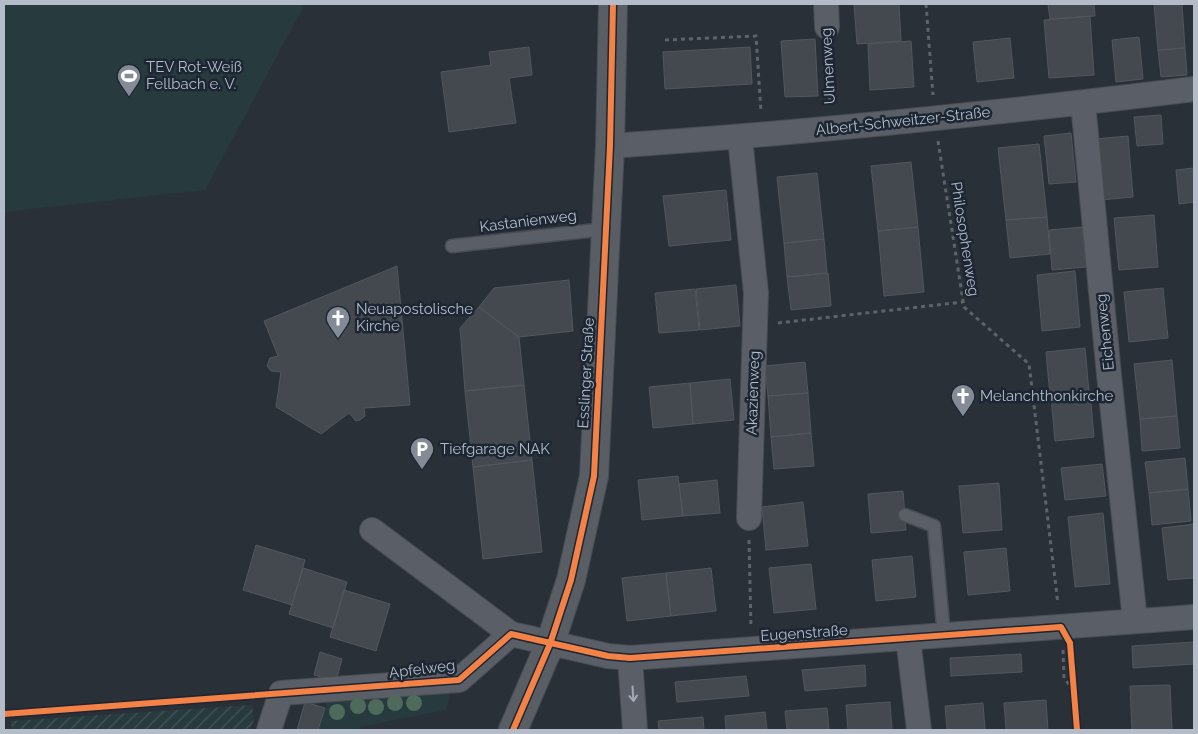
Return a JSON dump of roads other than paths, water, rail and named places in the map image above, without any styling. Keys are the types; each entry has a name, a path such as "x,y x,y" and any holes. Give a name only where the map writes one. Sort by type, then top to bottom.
{"main road":[{"name":"Esslinger Straße","path":"512,730 550,644 571,580 594,476 610,146 613,4"}],"street":[{"name":"Ulmenweg","path":"826,4 827,27"},
{"name":"Albert-Schweitzer-Straße","path":"610,146 831,129 1083,103 1194,89"},
{"name":"Eichenweg","path":"1083,103 1135,621"},
{"name":"Akazienweg","path":"749,518 756,293 751,136"},
{"path":"372,530 511,634 550,644"},
{"name":"Eugenstraße","path":"550,644 608,656 630,658 1194,617"},
{"name":"Apfelweg","path":"268,730 281,693 459,680 511,634"},
{"path":"908,638 919,730"},
{"path":"630,658 635,730"}],"lane":[{"name":"Kastanienweg","path":"452,246 606,228"},
{"path":"905,515 934,526 944,636"}],"place":[{"name":"TEV Rot-Weiß Fellbach e. V.","path":"129,97"},
{"name":"Neuapostolische Kirche","path":"338,339"},
{"name":"Melanchthonkirche","path":"963,417"},
{"name":"Tiefgarage NAK","path":"422,470"}]}
